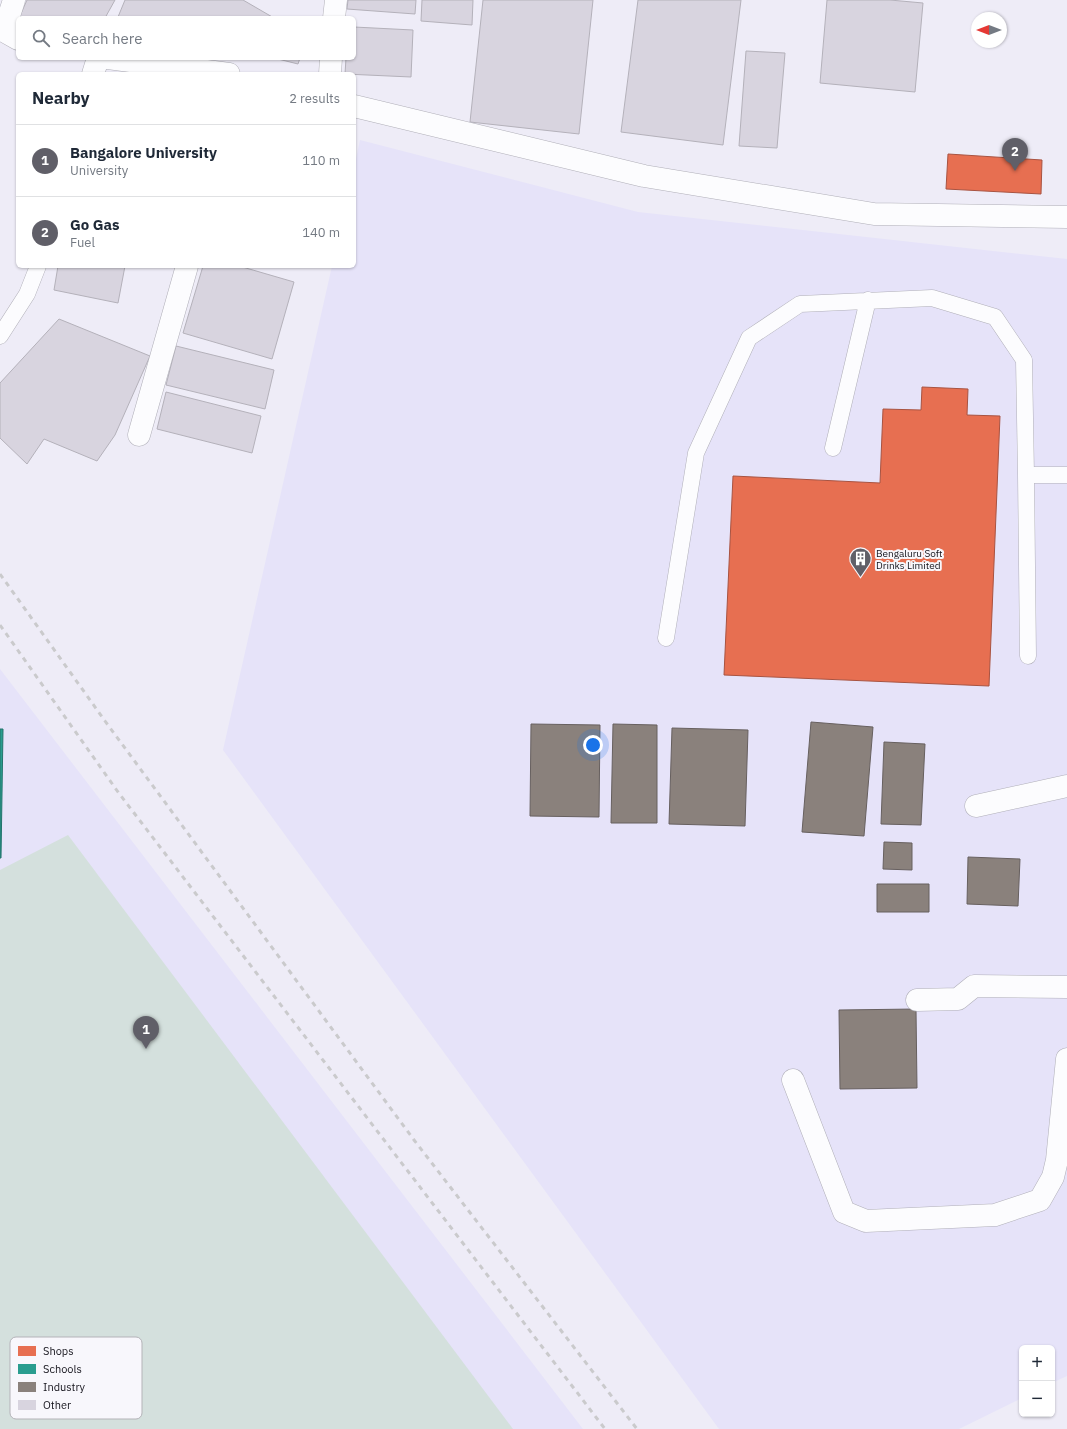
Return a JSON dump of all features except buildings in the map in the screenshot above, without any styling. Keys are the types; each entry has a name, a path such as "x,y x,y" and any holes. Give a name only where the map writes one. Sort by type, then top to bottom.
{"street":[{"path":"14,0 4,31 16,38"},
{"path":"334,16 336,0"},
{"path":"94,72 97,60"},
{"path":"123,60 214,72"},
{"path":"330,72 331,60"},
{"path":"356,106 644,176 874,214 1067,217"},
{"path":"138,435 186,268"},
{"path":"976,806 1067,786"},
{"path":"917,1000 958,999 974,986 1067,987"},
{"path":"793,1080 844,1212 866,1221 995,1215 1040,1200 1053,1177 1057,1160 1067,1059"}],"lane":[{"path":"0,336 27,294 37,268"},
{"path":"666,638 696,453 749,338 800,304 932,298 995,317 1024,360 1028,656"},
{"path":"833,448 868,300"},
{"path":"1026,475 1067,475"}],"shaded area":[{"path":"360,140 638,212 1067,259 1067,1376 1055,1382 1055,1345 1019,1345 1019,1399 959,1429 719,1429 223,750 332,268 356,268 356,159"},
{"path":"0,669 583,1429 0,1429"},
{"path":"68,835 513,1429 0,1429 0,870"}],"railway":[{"path":"0,574 105,721 414,1140 637,1429"},
{"path":"0,625 118,792 605,1429"}],"place":[{"name":"Go Gas","path":"1015,171"},
{"name":"Bengaluru Soft Drinks Limited","path":"861,578"},
{"name":"Bangalore University","path":"146,1049"}]}
